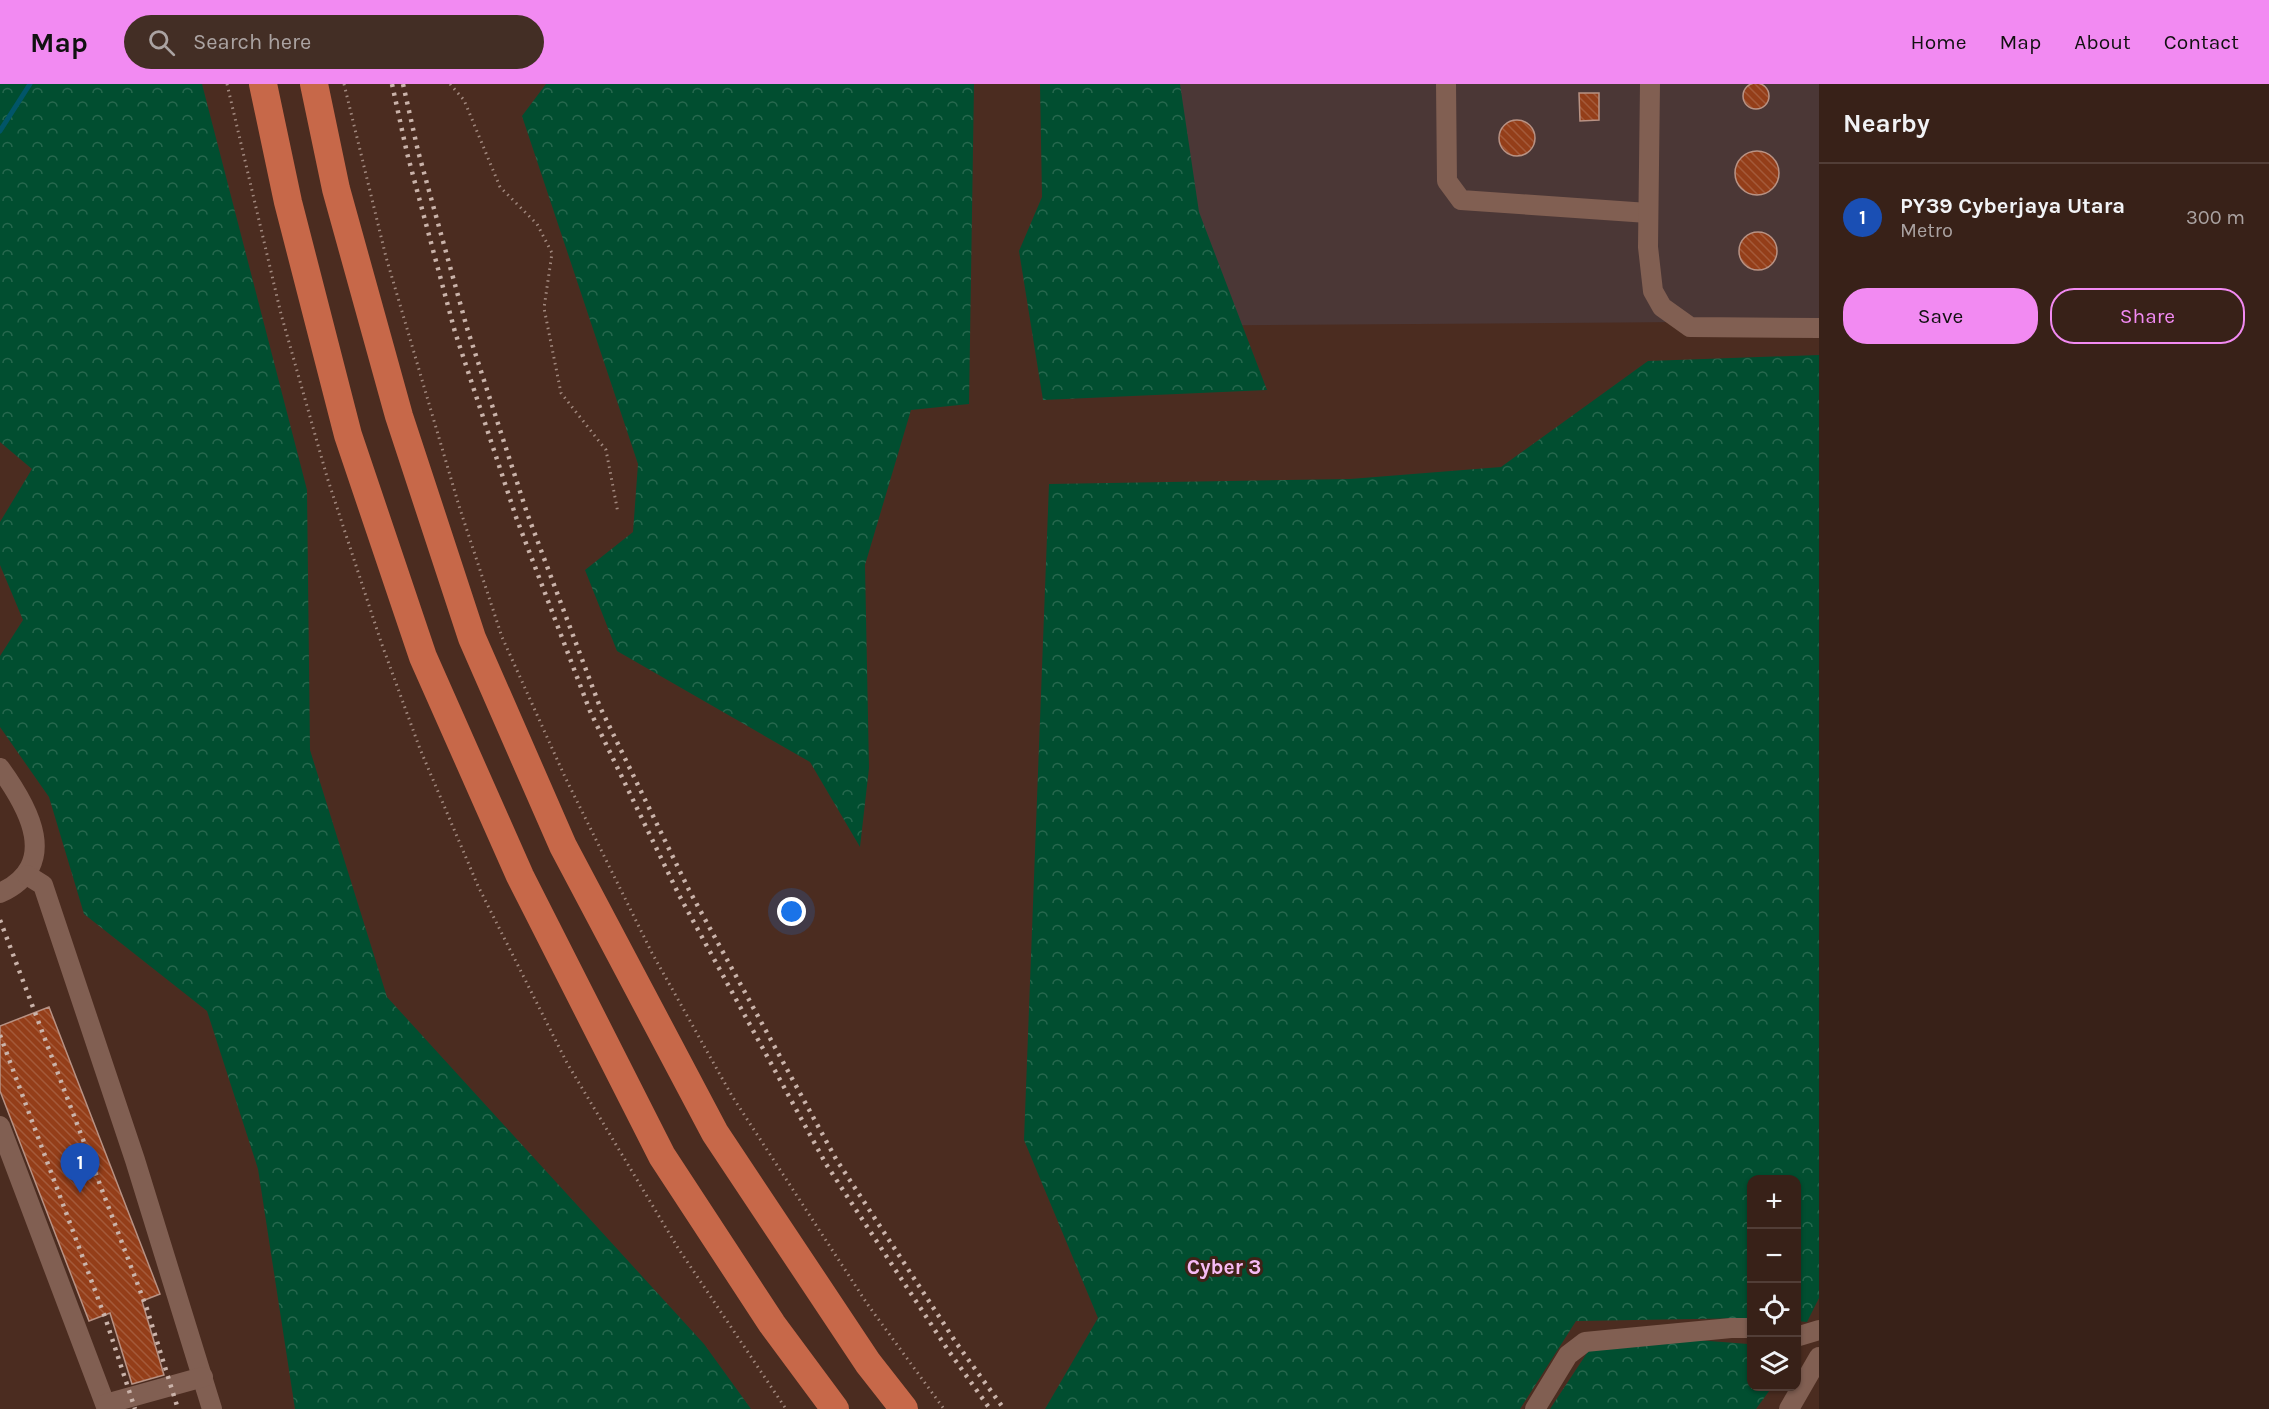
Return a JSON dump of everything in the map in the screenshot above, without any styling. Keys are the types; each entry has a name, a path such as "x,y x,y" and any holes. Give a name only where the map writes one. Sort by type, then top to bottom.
{"highway":[{"path":"263,84 288,202 348,435 423,657 520,876 662,1156 772,1324 835,1409"},
{"path":"314,84 336,189 399,416 472,638 563,846 715,1133 868,1363 904,1409"}],"street":[{"path":"1446,84 1447,181 1461,200 1648,213"},
{"path":"1650,84 1648,247 1653,291 1662,307 1690,327 1819,328"},
{"path":"0,768 22,800 34,833 33,860 27,875 15,886 0,893"},
{"path":"27,875 43,885 212,1409"},
{"path":"0,1126 106,1407 203,1377"},
{"path":"1535,1409 1568,1355 1585,1342 1747,1328"},
{"path":"1801,1336 1819,1330"},
{"path":"1789,1409 1819,1357"},
{"path":"1784,1409 1790,1391"}],"path":[{"path":"227,84 258,215"},
{"path":"344,84 386,257 459,506 502,637 556,755 652,953 732,1096 868,1305 944,1409"},
{"path":"450,84 464,100 500,188 537,225 552,253 544,308 561,393 606,450 618,513"}],"shaded area":[{"path":"1133,84 1819,84 1819,321 1132,326"}],"green space":[{"path":"0,84 202,84 307,490 310,750 387,997 704,1344 751,1409 295,1409 258,1169 207,1011 84,914 49,797 0,727 0,656 23,620 0,565 0,522 32,469 0,442"},
{"path":"546,84 974,84 969,404 911,410 865,565 869,768 860,847 810,762 617,651 585,570 633,532 638,464 522,116"},
{"path":"1040,84 1180,84 1199,212 1267,390 1043,400 1019,251 1042,197"},
{"path":"1819,355 1819,1298 1807,1322 1801,1321 1801,1175 1747,1175 1747,1318 1576,1321 1520,1409 1045,1409 1098,1318 1024,1140 1049,484 1350,479 1501,467 1648,361"},
{"path":"1658,1337 1747,1344 1747,1391 1769,1391 1756,1409 1550,1409 1589,1350"}],"building":[{"path":"1756,83 1766,86 1769,96 1766,106 1756,109 1746,106 1743,96 1746,86"},
{"path":"1579,93 1599,93 1599,120 1580,121"},
{"path":"1517,120 1530,125 1535,138 1530,151 1517,156 1504,151 1499,138 1504,125"},
{"path":"1757,151 1772,158 1779,173 1772,188 1757,195 1742,188 1735,173 1742,158"},
{"path":"1758,232 1772,237 1777,251 1772,265 1758,270 1744,265 1739,251 1744,237"},
{"path":"49,1007 160,1294 142,1301 164,1375 132,1384 110,1313 89,1321 0,1091 0,1026"}],"waterway":[{"path":"0,131 30,84"}],"railway":[{"path":"392,84 407,153 455,332 516,517 590,711 679,895 826,1164 948,1350 990,1409"},
{"path":"403,84 418,151 467,328 527,513 600,707 689,890 836,1159 957,1344 1004,1409"},
{"path":"0,920 147,1309 178,1409"},
{"path":"0,1035 106,1320 135,1409"}],"place":[{"name":"PY39 Cyberjaya Utara","path":"80,1193"}],"district":[{"name":"Cyber 3","path":"1224,1267"}]}
